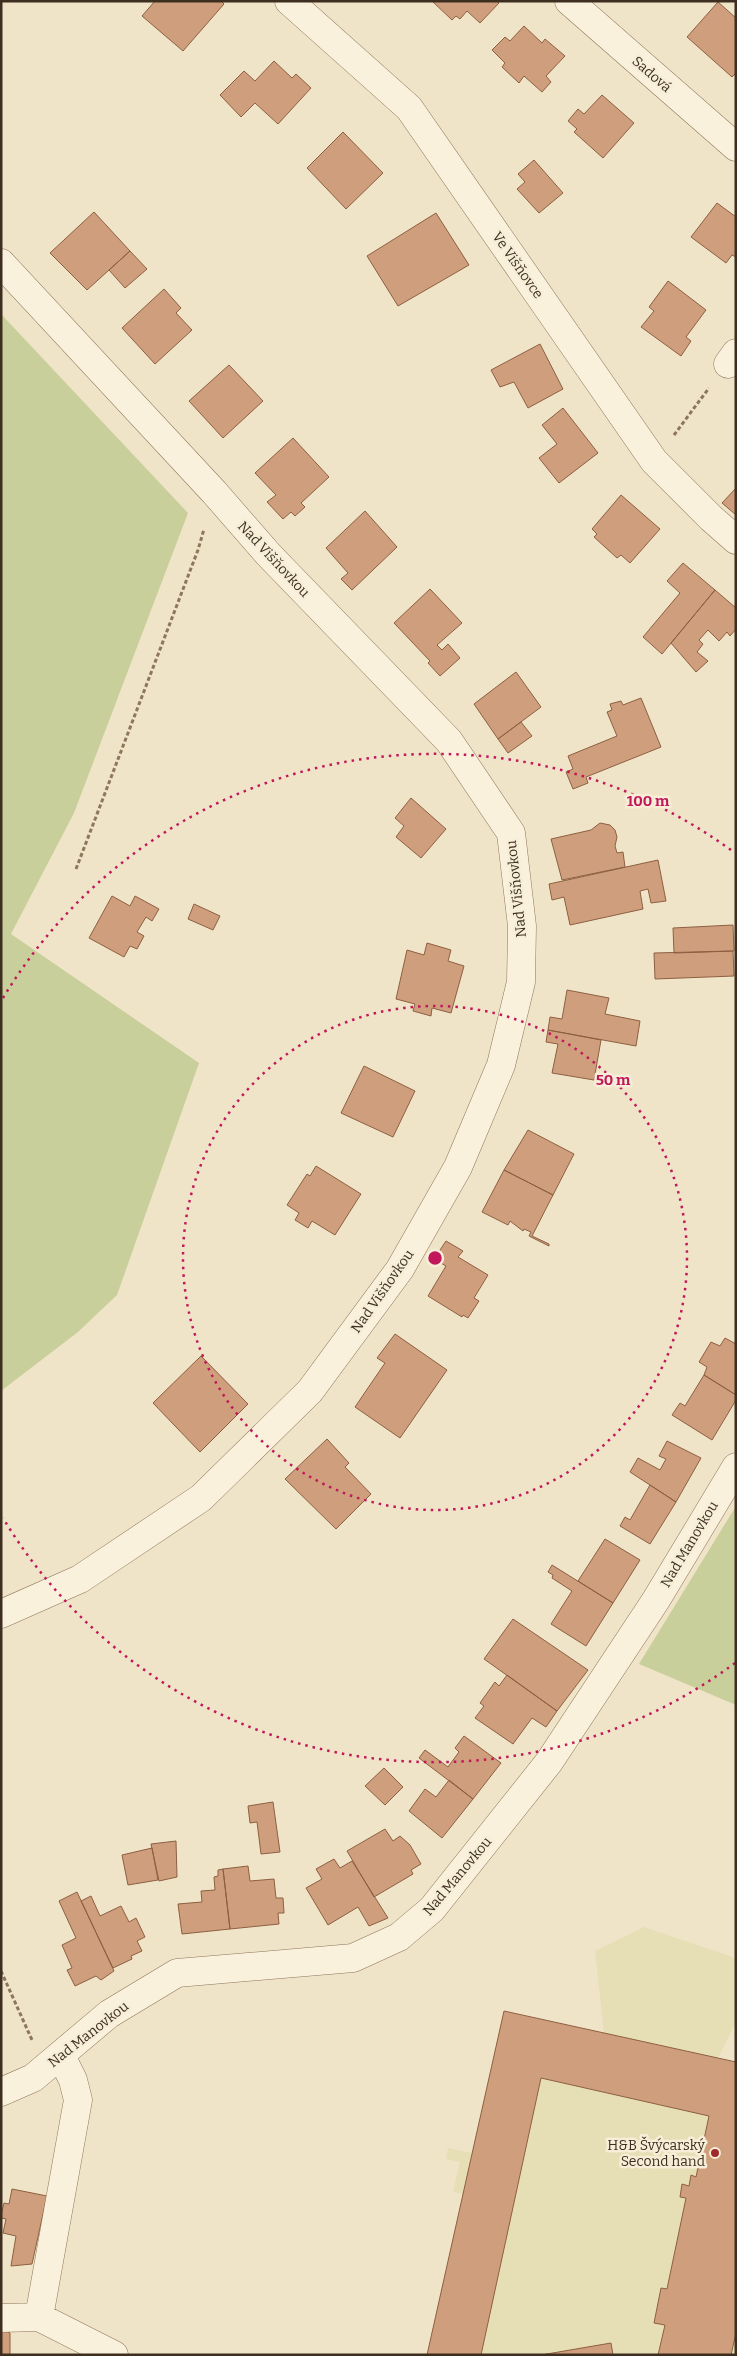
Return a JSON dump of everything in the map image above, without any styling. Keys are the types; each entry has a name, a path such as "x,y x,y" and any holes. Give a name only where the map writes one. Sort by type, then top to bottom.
{"street":[{"name":"Ve Višňovce","path":"289,1 409,108 654,461 711,518 736,540"},
{"name":"Sadová","path":"569,1 736,147"},
{"name":"Nad Višňovkou","path":"1,263 214,492 268,554 449,741 510,833 522,926 521,982 501,1065 458,1167 400,1269 310,1390 201,1498 80,1579 1,1614"},
{"name":"Nad Manovkou","path":"1,2092 33,2078 109,2014 177,1973 353,1958 399,1937 432,1909 549,1762 656,1600 736,1467"},
{"path":"40,2317 78,2100 73,2080 53,2062"},
{"path":"1,2318 40,2317 114,2355"}],"path":[{"path":"675,434 732,358"},
{"path":"76,869 198,550 214,492"},
{"path":"1,1971 53,2062"}],"shaded area":[{"path":"644,1927 736,1958 736,2022 718,2058 736,2062 736,2355 427,2355 463,2194 453,2192 460,2162 446,2159 448,2148 472,2153 504,2011 604,2033 595,1951"}],"green space":[{"path":"1,314 188,513 74,813 11,934 199,1063 117,1295 78,1332 1,1391"},
{"path":"736,1506 736,1705 639,1664"}],"building":[{"path":"155,1 221,1 224,4 183,51 142,16"},
{"path":"432,1 496,1 499,3 480,23 467,11 460,19 456,16 452,20"},
{"path":"718,2 736,18 736,73 732,77 687,37"},
{"path":"524,26 542,43 545,39 565,56 546,76 551,82 542,92 524,76 519,83 502,67 505,63 492,50 505,37 510,41"},
{"path":"274,61 292,78 296,74 311,88 278,124 255,103 241,117 220,95 244,71 255,81"},
{"path":"602,95 634,123 603,158 574,132 577,129 568,121 578,109 584,114"},
{"path":"343,132 383,173 346,209 307,168"},
{"path":"534,160 563,193 539,213 517,189 525,182 518,174"},
{"path":"717,203 736,217 736,257 732,255 726,263 691,237"},
{"path":"94,212 130,251 87,290 50,253"},
{"path":"436,213 469,265 398,306 367,256"},
{"path":"130,251 147,269 125,288 109,270"},
{"path":"668,281 706,310 686,337 691,341 681,356 641,327 654,311 649,307"},
{"path":"164,289 181,308 176,313 192,330 155,364 122,328"},
{"path":"540,344 563,389 528,408 514,382 500,387 491,370"},
{"path":"229,365 263,401 223,438 189,401"},
{"path":"563,408 598,453 559,483 539,458 557,444 542,425"},
{"path":"293,438 329,477 301,503 305,507 295,516 291,512 283,519 267,502 276,495 255,473"},
{"path":"736,488 736,515 722,503"},
{"path":"621,495 660,529 630,563 621,555 617,558 594,537 597,534 592,529"},
{"path":"365,511 397,547 352,590 341,579 348,573 326,548"},
{"path":"683,563 715,590 662,654 643,637 680,593 667,581"},
{"path":"430,589 462,623 437,645 442,650 448,644 460,658 440,676 428,663 430,661 394,623"},
{"path":"715,590 736,608 736,629 730,636 727,632 719,641 708,630 699,640 703,644 697,652 708,661 696,672 671,643"},
{"path":"516,672 541,707 498,739 474,704"},
{"path":"641,698 661,747 586,777 588,783 573,789 566,772 573,769 568,756 617,736 607,712 612,710 610,704 621,701 623,705"},
{"path":"521,722 532,736 508,753 498,739"},
{"path":"411,798 446,829 421,858 396,837 404,826 395,818"},
{"path":"600,823 610,825 615,830 617,837 615,846 617,853 623,852 625,867 562,880 551,839 591,830"},
{"path":"658,860 666,901 651,903 648,889 640,891 643,909 570,925 564,897 552,900 549,884"},
{"path":"112,896 130,906 135,896 159,909 152,921 146,917 137,932 144,936 137,949 130,946 124,957 89,938"},
{"path":"194,904 220,916 213,930 188,919"},
{"path":"733,925 734,951 674,953 673,928"},
{"path":"427,943 451,950 448,961 464,966 451,1013 432,1008 431,1016 413,1011 415,1004 396,999 407,950 424,955"},
{"path":"733,951 734,976 655,979 654,953"},
{"path":"567,990 609,998 605,1014 640,1021 636,1046 548,1030 550,1017 562,1019"},
{"path":"548,1030 601,1040 594,1080 552,1073 558,1044 546,1042"},
{"path":"364,1066 415,1091 393,1137 341,1113"},
{"path":"528,1130 574,1154 553,1195 504,1170"},
{"path":"316,1166 361,1194 335,1235 312,1221 308,1228 295,1220 299,1213 287,1205 307,1174 310,1176"},
{"path":"504,1170 553,1195 532,1236 549,1244 549,1246 529,1236 531,1232 524,1229 523,1231 510,1221 508,1225 482,1212"},
{"path":"446,1241 463,1251 458,1257 488,1275 474,1298 479,1301 468,1318 463,1315 462,1317 428,1296 446,1266 434,1259"},
{"path":"395,1334 447,1370 400,1438 355,1407 385,1363 377,1358"},
{"path":"725,1338 736,1344 736,1395 704,1375 707,1367 699,1362 711,1342 720,1346"},
{"path":"201,1356 248,1404 200,1452 153,1403"},
{"path":"704,1375 736,1395 736,1400 712,1440 672,1415 680,1403 685,1406"},
{"path":"327,1439 349,1463 345,1467 371,1494 336,1529 285,1479"},
{"path":"667,1441 701,1458 676,1502 630,1472 638,1458 660,1470 666,1459 659,1456"},
{"path":"650,1485 676,1502 650,1544 620,1526 625,1517 630,1520"},
{"path":"605,1539 640,1560 613,1603 578,1581"},
{"path":"552,1565 613,1603 586,1646 551,1624 572,1591 552,1578 553,1575 548,1572"},
{"path":"513,1619 588,1670 557,1711 484,1659"},
{"path":"507,1675 557,1711 546,1727 532,1718 513,1744 475,1718 484,1706 480,1703 495,1682 499,1686"},
{"path":"464,1736 501,1763 473,1799 419,1758 425,1750 448,1767 459,1752 455,1748"},
{"path":"384,1768 403,1787 385,1805 365,1786"},
{"path":"449,1780 473,1799 442,1838 409,1811 425,1789 436,1797"},
{"path":"273,1802 280,1852 261,1854 257,1822 250,1823 248,1806"},
{"path":"385,1829 393,1841 400,1836 410,1845 421,1864 411,1870 413,1874 374,1897 347,1851"},
{"path":"176,1841 177,1877 159,1881 151,1844"},
{"path":"152,1848 158,1880 128,1885 122,1855"},
{"path":"334,1859 340,1868 352,1861 388,1918 369,1926 358,1907 328,1925 306,1888 322,1879 316,1869"},
{"path":"248,1866 250,1881 274,1879 276,1898 283,1898 284,1913 278,1913 279,1924 230,1929 223,1869"},
{"path":"223,1869 230,1929 182,1934 178,1904 202,1902 201,1891 215,1890 214,1877 218,1876 218,1870"},
{"path":"77,1892 114,1971 101,1980 96,1976 75,1986 67,1970 72,1968 62,1945 76,1938 59,1901"},
{"path":"91,1896 100,1916 121,1906 129,1922 136,1918 145,1937 137,1941 142,1951 131,1956 132,1959 113,1968 81,1901"},
{"path":"504,2011 736,2062 736,2333 731,2355 658,2355 665,2325 654,2323 661,2288 667,2289 686,2198 680,2197 682,2184 689,2186 691,2175 696,2177 709,2116 541,2078 481,2355 427,2355"},
{"path":"12,2189 47,2196 32,2264 11,2266 16,2236 3,2233 6,2219 1,2218 1,2215 4,2203 9,2204"},
{"path":"6,2331 10,2333 10,2355 1,2355 1,2332"},
{"path":"611,2343 613,2355 541,2355"}],"place":[{"name":"H&B Švýcarský Second hand","path":"715,2153"}]}
